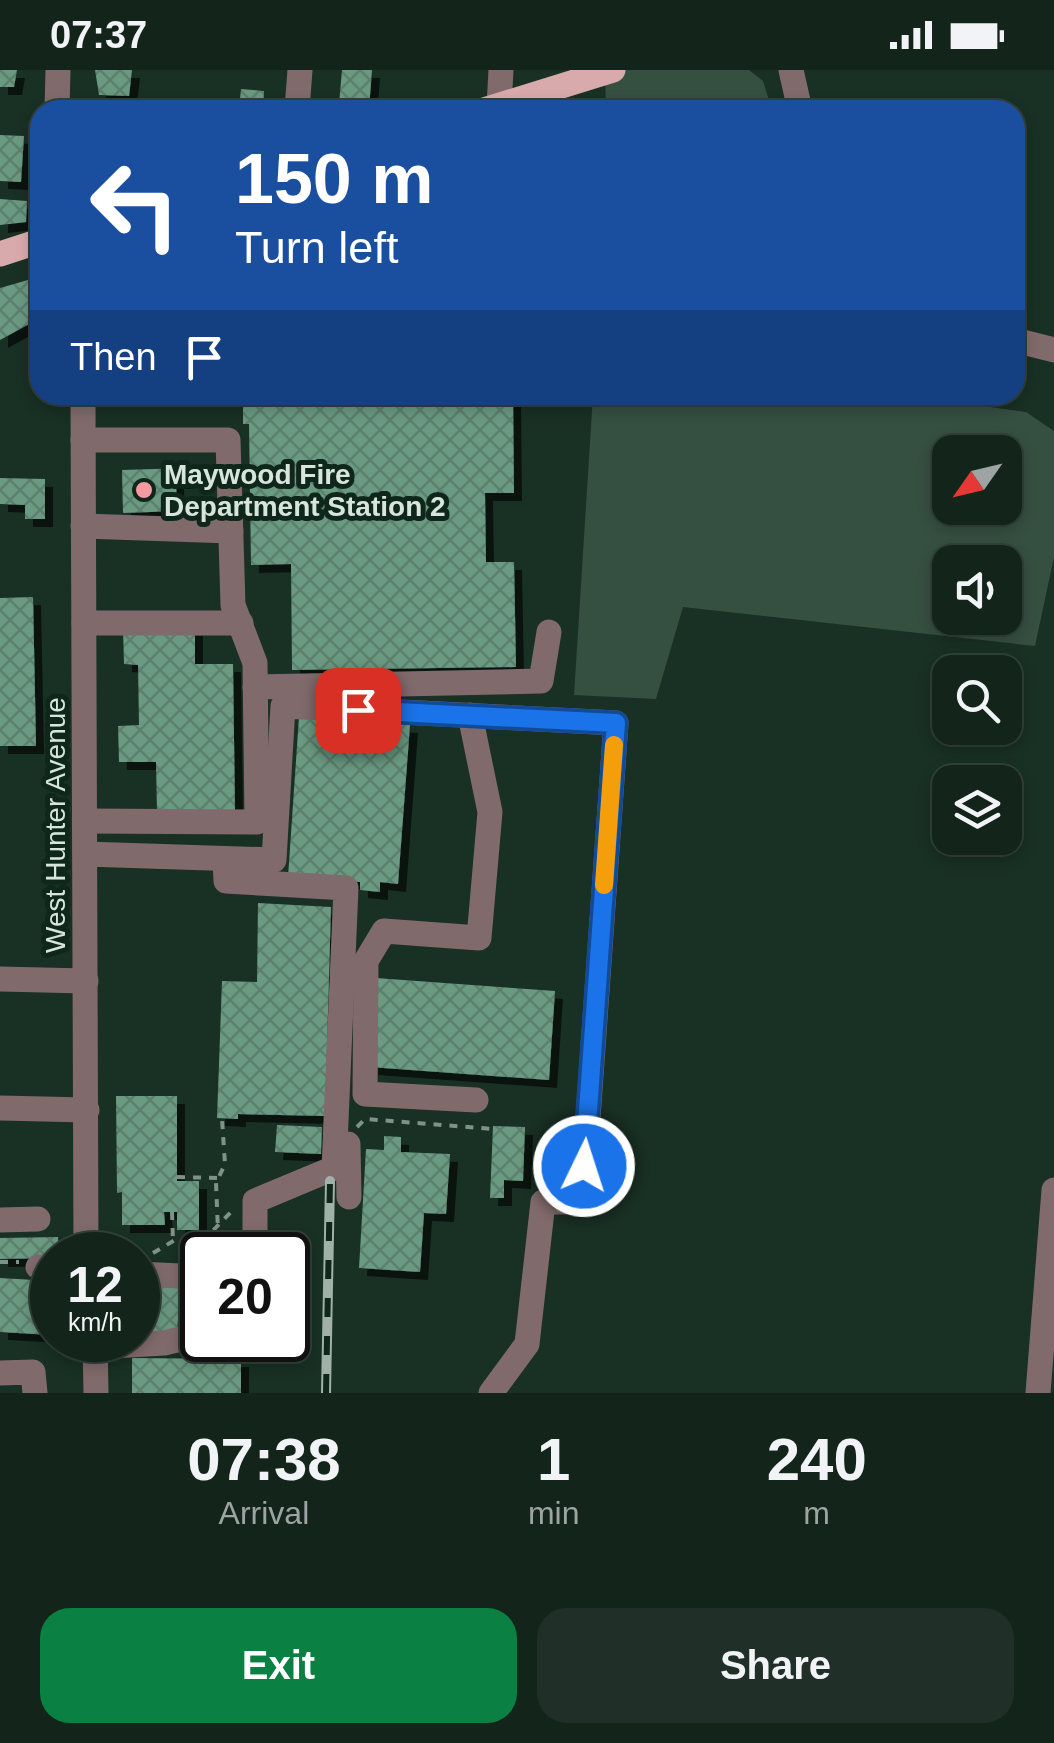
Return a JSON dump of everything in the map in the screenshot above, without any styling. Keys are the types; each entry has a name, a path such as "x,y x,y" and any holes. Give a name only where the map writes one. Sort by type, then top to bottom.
{"main road":[{"path":"517,100 613,70"},
{"path":"0,254 30,244"}],"street":[{"path":"57,100 58,70"},
{"path":"298,100 300,70"},
{"path":"494,100 500,70"},
{"path":"788,72 797,100"},
{"path":"1025,343 1054,350"},
{"name":"West Hunter Avenue","path":"83,405 86,1232"},
{"path":"83,440 228,440 234,605 255,663 257,822 85,821"},
{"path":"84,526 231,531"},
{"path":"84,623 242,623"},
{"path":"255,687 541,682 549,632"},
{"path":"85,854 274,860 282,706 616,723 582,1202 543,1202 527,1344 491,1393"},
{"path":"349,1196 348,1117 365,1094 366,961 384,931 479,938 490,812 470,716"},
{"path":"225,859 226,881 346,888 334,1168 255,1201 255,1232"},
{"path":"0,979 86,980"},
{"path":"365,1094 476,1100"},
{"path":"0,1108 87,1110"},
{"path":"1038,1393 1049,1321 1054,1190"},
{"path":"0,1220 38,1219"},
{"path":"95,1362 96,1393"},
{"path":"0,1372 33,1372 35,1393"}],"path":[{"path":"218,1232 217,1178 225,1164 222,1118"},
{"path":"177,1177 217,1178"},
{"path":"172,1212 173,1241"},
{"path":"160,1251 173,1241 180,1241"}],"green space":[{"path":"749,70 763,81 769,100 606,100 605,72"},
{"path":"592,405 976,405 1026,412 1054,431 1054,557 1035,646 936,635 1022,635 1022,545 932,545 932,635 683,607 656,699 574,695"}],"building":[{"path":"0,70 17,70 14,87 0,87"},
{"path":"95,70 132,70 129,96 99,95"},
{"path":"342,70 372,70 370,100 339,100"},
{"path":"241,89 264,91 264,100 240,100"},
{"path":"0,135 24,136 21,182 0,181"},
{"path":"0,199 27,201 26,222 0,225"},
{"path":"28,280 29,324 0,340 0,288"},
{"path":"243,405 513,405 514,493 485,493 486,562 514,562 516,667 292,670 291,564 251,565 249,424 243,424"},
{"path":"185,468 185,481 176,481 177,511 123,513 122,470"},
{"path":"0,478 45,479 45,519 25,519 25,505 0,504"},
{"path":"33,597 36,746 0,746 0,598"},
{"path":"123,628 195,628 195,664 233,664 235,813 157,813 156,762 119,762 118,726 139,725 138,665 124,664"},
{"path":"299,717 410,725 398,884 380,882 380,892 360,890 360,882 288,877"},
{"path":"258,903 331,907 325,1116 238,1114 238,1119 217,1118 222,981 257,982"},
{"path":"376,978 555,991 549,1080 370,1067"},
{"path":"116,1096 177,1096 177,1181 199,1181 199,1230 177,1230 177,1212 164,1212 165,1225 122,1225 122,1192 117,1193"},
{"path":"277,1125 322,1127 321,1154 275,1152"},
{"path":"493,1126 525,1127 523,1181 504,1180 504,1198 490,1198"},
{"path":"384,1136 401,1137 401,1152 450,1154 446,1214 424,1213 420,1272 359,1268 366,1149 384,1150"},
{"path":"30,1237 30,1258 0,1259 0,1238"},
{"path":"0,1278 30,1280 30,1334 0,1332"},
{"path":"160,1286 180,1287 177,1333 160,1332"},
{"path":"160,1358 241,1362 241,1393 132,1393 132,1362 160,1362"}],"railway":[{"path":"326,1393 330,1181"}],"slow traffic":[{"path":"604,885 614,745"}],"place":[{"name":"Maywood Fire Department Station 2","path":"144,490"}],"route":[{"path":"358,710 616,723 584,1166"}]}
